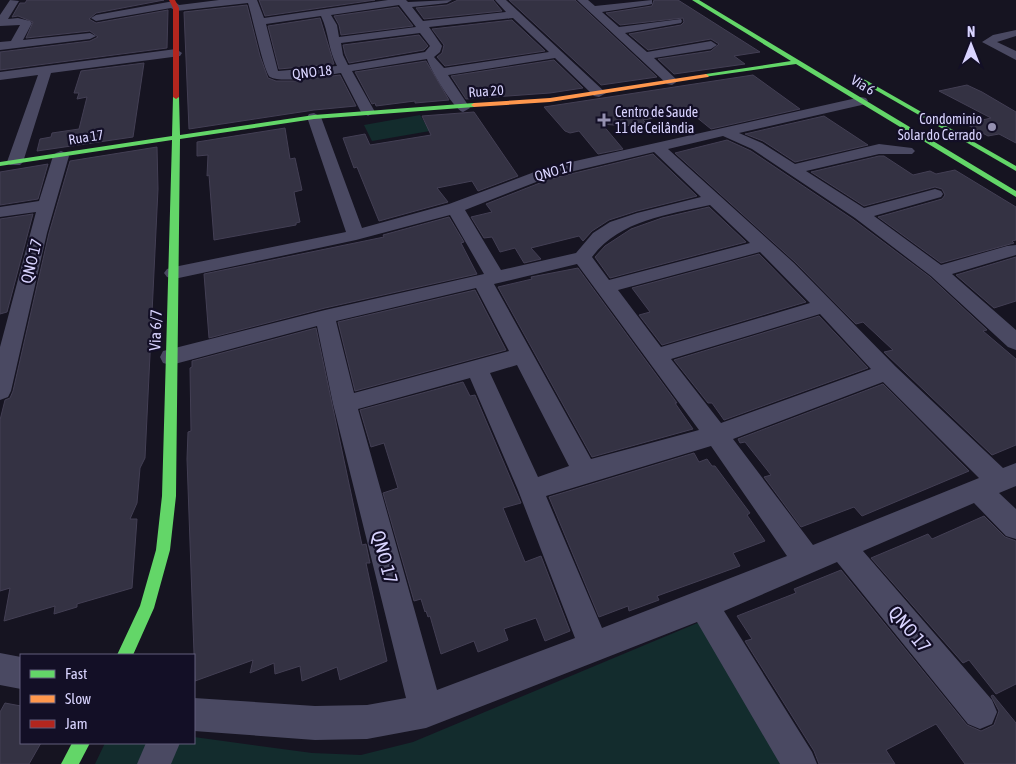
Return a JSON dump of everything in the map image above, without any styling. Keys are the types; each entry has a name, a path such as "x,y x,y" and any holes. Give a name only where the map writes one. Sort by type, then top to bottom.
{"street":[{"path":"0,2 17,0"},
{"path":"16,44 26,23 0,23 17,0"},
{"path":"96,18 174,4 246,0"},
{"name":"QNO 18","path":"252,0 260,22 271,70 274,74 294,75 344,69 429,55"},
{"path":"260,22 403,2 447,0"},
{"path":"500,0 599,93"},
{"path":"582,0 672,81"},
{"name":"Via 6","path":"695,0 1016,194"},
{"path":"403,2 436,46 436,49 429,55 462,108"},
{"path":"593,10 648,2"},
{"name":"Via 6/7","path":"125,654 147,608 163,550 169,496 170,357 174,273 176,137 174,4"},
{"path":"80,65 96,18 90,6"},
{"path":"473,6 484,17"},
{"name":"QNO 18","path":"325,13 331,25 337,55 368,112"},
{"name":"QNO 18","path":"333,41 484,17 515,14"},
{"path":"617,31 677,22"},
{"path":"1016,33 997,36 988,42 1016,56"},
{"path":"0,46 90,36"},
{"path":"645,56 710,45"},
{"path":"0,76 176,53"},
{"path":"439,72 558,54"},
{"name":"Rua 20","path":"176,137 314,117 541,101 797,62"},
{"name":"Via 6","path":"841,68 1016,168"},
{"path":"15,162 46,69"},
{"name":"QNO 17","path":"174,273 356,235 455,208 543,174 861,101"},
{"path":"314,117 356,235"},
{"path":"726,132 757,146 861,214 938,272 1016,342"},
{"name":"Rua 17","path":"0,164 176,137"},
{"path":"657,147 712,200 764,244 887,372 998,482 1016,527"},
{"path":"793,169 879,149 907,151"},
{"name":"QNO 17","path":"0,391 8,320 61,156"},
{"path":"987,177 986,171 993,168 1016,173"},
{"path":"861,214 935,194"},
{"path":"170,357 325,317 582,257 604,233 615,226 634,219 712,200"},
{"path":"0,212 46,205"},
{"path":"455,208 489,278 521,356 584,472"},
{"path":"606,287 764,244"},
{"path":"938,272 1014,250"},
{"path":"582,257 716,434 807,560"},
{"path":"656,356 825,306"},
{"name":"QNO 17","path":"325,317 345,404 426,711"},
{"path":"345,404 521,356"},
{"path":"476,369 531,490 593,646"},
{"path":"531,490 584,472 716,434 887,372"},
{"path":"195,715 332,723 367,722 426,711 703,605 807,560 998,482"},
{"name":"QNO 17","path":"841,546 980,712"},
{"path":"703,605 800,764"},
{"path":"0,669 20,673"},
{"path":"70,764 80,744"},
{"path":"154,764 163,744"}],"green space":[{"path":"420,115 430,131 372,141 364,125"},
{"path":"707,619 797,764 95,764 105,744 195,744 195,737 312,753 361,755 413,742"}],"building":[{"path":"27,0 164,0 96,13 89,19 96,23 168,10 167,48 0,70 0,52 90,41 98,37 90,31 26,38 33,22 18,16 12,17 20,3 25,3"},
{"path":"259,0 375,0 265,16"},
{"path":"458,0 493,0 502,11 424,19 416,8 447,5"},
{"path":"509,0 575,0 657,77 601,85"},
{"path":"654,0 678,0 760,52 734,56 745,64 674,74 658,59 711,51 719,44 711,39 648,50 629,34 681,25 684,22 683,18 620,25 606,13 652,6"},
{"path":"247,5 260,56 268,78 276,81 294,81 340,75 356,106 314,110 189,129 184,12"},
{"path":"398,7 413,26 341,35 339,25 334,16"},
{"path":"320,18 334,64 279,69 268,26"},
{"path":"512,20 545,51 445,66 437,57 442,53 444,45 432,29"},
{"path":"419,35 428,46 424,50 349,63 343,45"},
{"path":"554,60 583,88 550,93 466,99 451,76"},
{"path":"426,61 449,100 415,103 415,101 376,106 375,103 372,104 355,72"},
{"path":"144,63 133,137 37,151 40,139 51,137 52,133 79,129 87,97 77,99 79,93 74,93 81,71"},
{"path":"753,75 800,109 711,129 690,112 643,120 646,123 625,126 602,124 623,149 598,154 579,131 570,133 565,131 544,107"},
{"path":"967,85 1016,112 1016,143 999,134 988,136 966,124 991,118 939,91"},
{"path":"474,112 518,176 478,191 472,181 437,188 448,202 379,221 357,167 354,168 343,138 365,134 370,145 431,135 422,116"},
{"path":"824,116 868,145 795,162 763,141 745,134"},
{"path":"285,128 290,159 295,158 302,190 294,192 300,222 296,223 296,225 214,240 209,175 207,176 208,155 197,156 197,142"},
{"path":"727,140 751,151 854,220 930,277 987,330 983,331 1016,359 1016,445 992,455 884,352 893,350 863,322 856,324 795,262 675,153"},
{"path":"157,147 158,189 145,458 140,468 137,503 130,519 137,519 132,588 77,604 77,607 54,614 55,606 4,621 10,588 0,591 0,420 5,400 10,398 13,391 49,233 70,161"},
{"path":"653,154 697,196 609,220 592,231 583,241 579,236 531,248 541,259 524,263 515,248 500,252 492,237 484,238 471,217 492,212 486,204 550,179"},
{"path":"884,156 913,175 930,171 936,174 955,170 1016,207 1016,240 1012,241 1014,243 941,263 878,217 942,199 945,195 942,189 935,187 864,206 811,172"},
{"path":"48,164 38,199 0,205 0,172"},
{"path":"709,207 746,242 610,278 595,257 605,246 631,229 662,218"},
{"path":"33,214 7,312 0,314 0,219"},
{"path":"449,217 464,242 461,243 477,274 325,308 209,338 204,274 384,237 383,235"},
{"path":"759,254 806,302 662,345 639,315 650,312 632,288"},
{"path":"1016,257 1016,301 994,308 956,275"},
{"path":"578,268 677,403 675,403 693,429 592,457 498,287 532,279 531,277"},
{"path":"475,290 506,350 355,391 338,322"},
{"path":"819,316 868,368 724,420 712,403 708,403 674,360"},
{"path":"316,328 362,545 366,544 370,563 366,563 387,661 340,680 337,667 302,681 300,666 275,674 274,663 250,673 253,660 195,681 187,459 188,432 191,431 190,368 192,367 192,361"},
{"path":"463,382 470,396 475,395 521,503 503,508 525,562 541,556 570,631 545,641 536,618 504,629 508,640 478,652 474,641 441,654 430,616 428,617 425,612 421,599 414,601 383,493 398,488 384,443 371,447 360,410"},
{"path":"883,384 969,471 862,516 854,507 801,527 764,477 771,475 745,442 740,443 738,439"},
{"path":"694,453 699,462 707,459 712,466 715,466 750,513 747,515 765,541 733,553 740,566 657,596 659,600 629,611 628,606 599,617 549,497"},
{"path":"984,516 1005,537 1016,541 1016,684 996,694 969,660 963,663 871,558 928,534 932,539"},
{"path":"841,570 967,725 981,731 994,725 999,711 991,696 993,695 1016,723 1016,764 965,764 936,724 886,750 895,764 819,764 814,751 745,641 752,639 737,616 796,593 794,589"},
{"path":"5,703 20,706 20,744 40,744 29,764 0,764 0,712"}],"traffic: fast":[{"path":"695,0 1016,195"},
{"path":"706,76 797,62"},
{"path":"855,76 1016,169"},
{"path":"125,654 147,608 163,550 169,496 176,183 176,97"},
{"path":"0,164 314,117 474,105"},
{"path":"70,764 80,744"}],"traffic: slow":[{"path":"474,105 550,100 706,76"}],"traffic: jam":[{"path":"172,0 176,8 176,97"}],"place":[{"name":"Centro de Saude 11 de Ceilândia","path":"604,120"},
{"name":"Condominio Solar do Cerrado","path":"992,127"}]}
